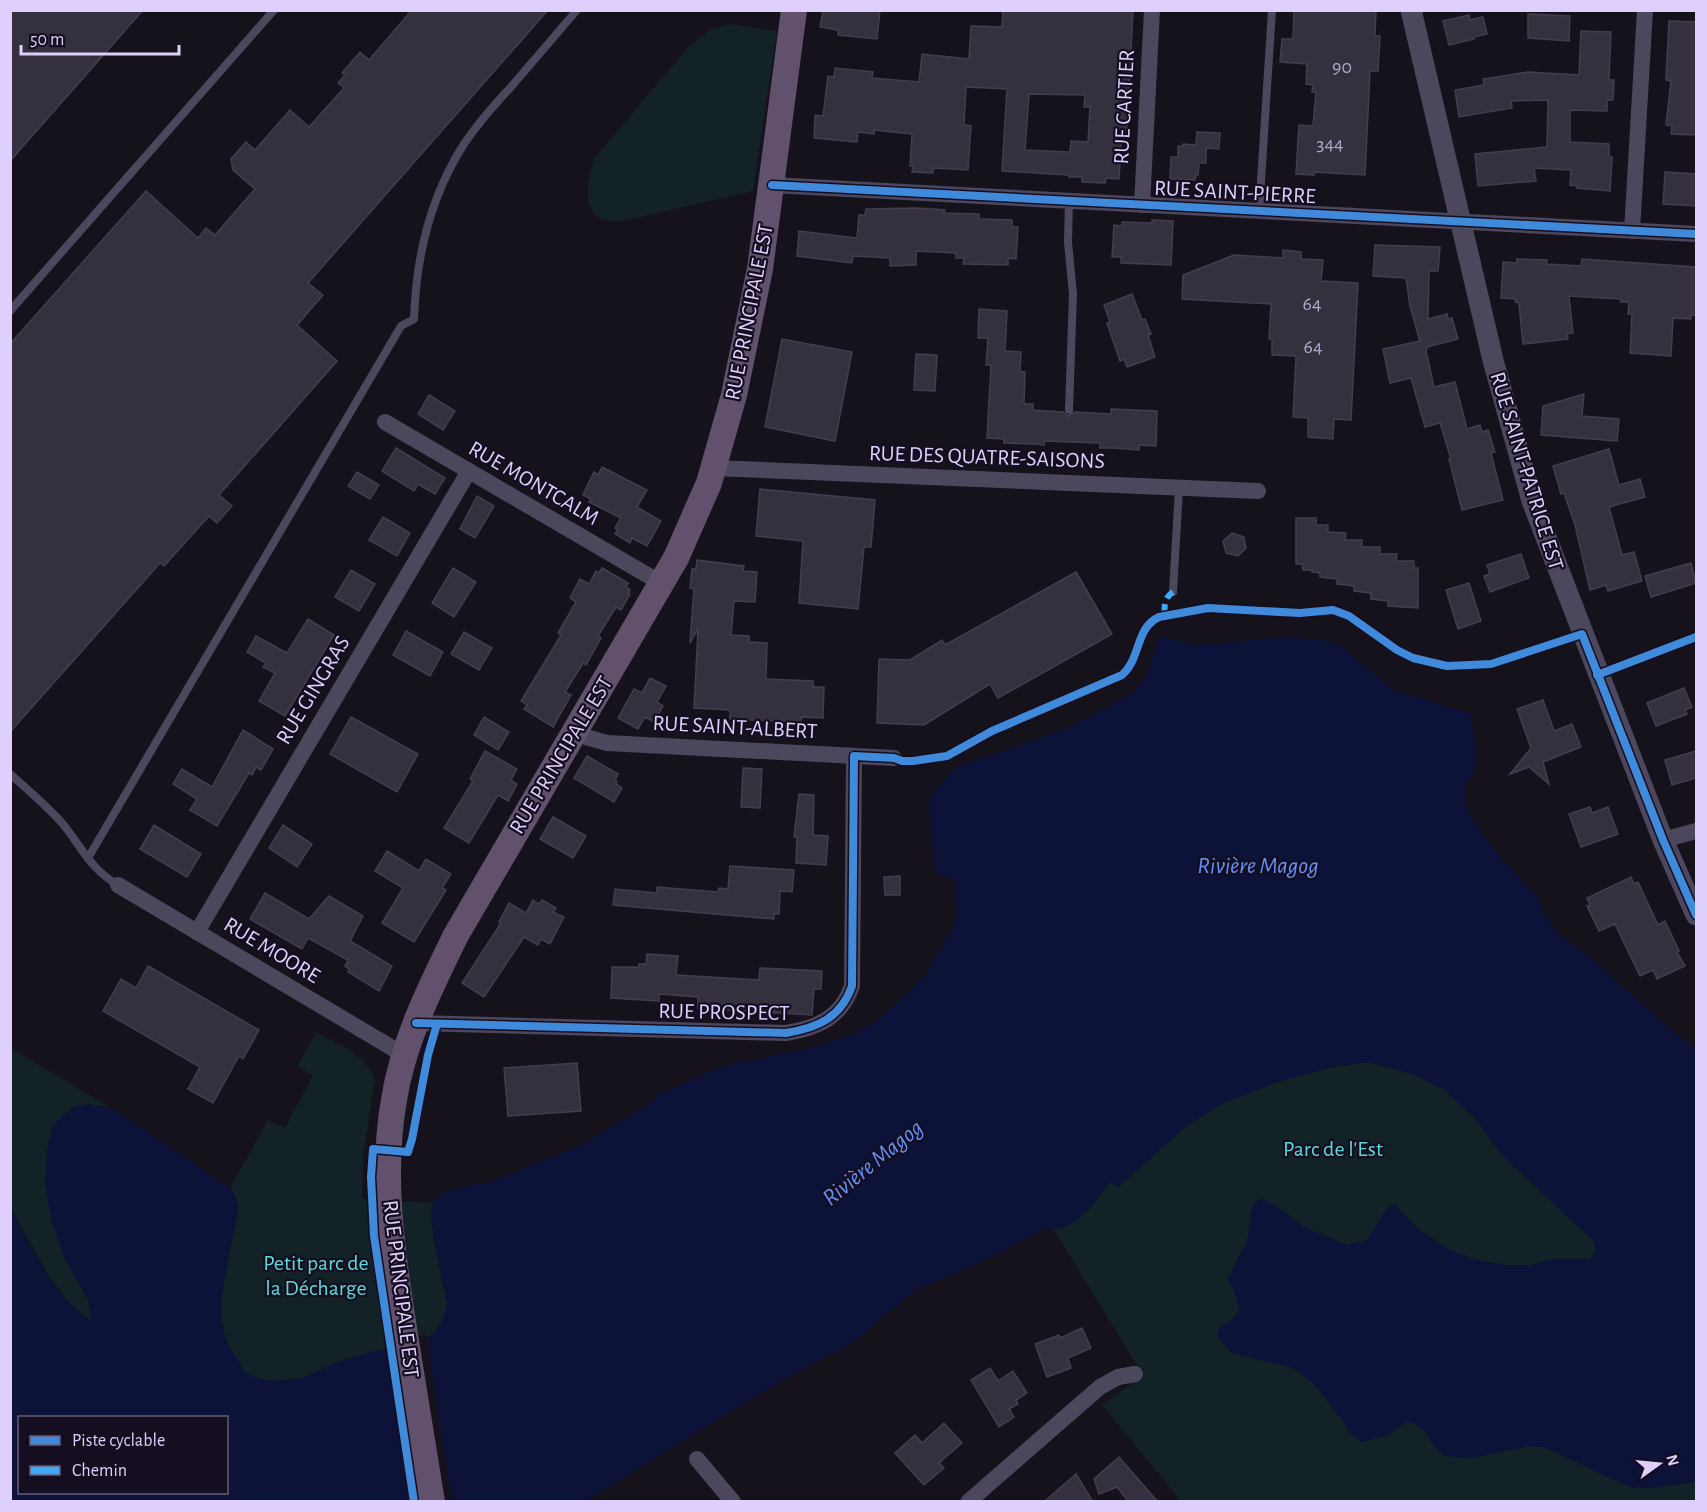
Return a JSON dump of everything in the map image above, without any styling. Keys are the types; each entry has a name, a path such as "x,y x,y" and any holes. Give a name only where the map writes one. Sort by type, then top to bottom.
{"main road":[{"name":"RUE PRINCIPALE EST","path":"432,1502 391,1242 388,1193 390,1125 404,1054 456,935 661,584 688,534 714,468 734,395 752,311 772,185 794,10"}],"street":[{"name":"RUE CARTIER","path":"1142,205 1152,10"},
{"name":"RUE SAINT-PATRICE EST","path":"1411,10 1504,403 1532,501 1662,840 1696,915"},
{"path":"1632,231 1645,10"},
{"name":"RUE SAINT-PIERRE","path":"772,185 1696,234"},
{"name":"RUE MONTCALM","path":"385,422 661,584"},
{"name":"RUE DES QUATRE-SAISONS","path":"714,468 1258,491"},
{"name":"RUE GINGRAS","path":"196,932 469,471"},
{"name":"RUE SAINT-ALBERT","path":"576,731 586,737 607,743 894,758"},
{"name":"RUE PROSPECT","path":"416,1023 786,1033 802,1031 827,1021 843,1006 852,986 854,756"},
{"path":"1662,840 1696,831"},
{"name":"RUE MOORE","path":"118,885 404,1054"},
{"path":"968,1502 1100,1387 1118,1377 1135,1374"},
{"path":"697,1460 733,1502"}],"lane":[{"path":"10,311 274,10"},
{"path":"88,858 401,326 414,319 417,266 423,240 451,166 480,122 577,10"},
{"path":"1259,212 1272,10"},
{"path":"1069,201 1068,242 1073,294 1069,410"},
{"path":"1173,592 1179,488"},
{"path":"10,774 61,822 102,875 118,885"}],"green space":[{"path":"731,24 777,31 753,191 623,221 604,220 596,215 591,209 588,192 594,159 688,47 710,30"},
{"name":"Petit parc de la Décharge","path":"316,1032 351,1051 366,1063 371,1071 375,1080 363,1157 362,1199 433,1203 431,1209 434,1241 447,1304 440,1326 429,1337 348,1359 301,1378 279,1381 264,1380 244,1371 232,1354 224,1335 222,1294 238,1210 236,1197 230,1188 268,1120 285,1128 313,1075 297,1067"},
{"path":"12,1049 113,1109 99,1105 86,1105 62,1116 65,1259 88,1299 93,1323 69,1303 49,1276 11,1208 10,1050"},
{"name":"Parc de l'Est","path":"1369,1062 1412,1074 1443,1089 1475,1118 1503,1156 1593,1240 1596,1250 1590,1259 1552,1259 1532,1265 1505,1265 1477,1260 1450,1250 1421,1231 1394,1204 1367,1240 1347,1245 1303,1227 1281,1209 1253,1204 1247,1242 1236,1261 1234,1290 1240,1310 1230,1322 1219,1328 1218,1336 1232,1353 1293,1368 1311,1381 1361,1442 1386,1436 1406,1422 1414,1423 1425,1431 1437,1450 1544,1447 1632,1488 1696,1482 1696,1501 1181,1501 1102,1405 1143,1375 1054,1230 1080,1216 1110,1182 1118,1187 1172,1138 1210,1111 1277,1082 1300,1075"}],"water":[{"name":"Rivière Magog","path":"1162,637 1198,645 1283,637 1329,641 1344,648 1393,690 1470,713 1476,762 1465,789 1466,802 1471,816 1481,831 1539,899 1543,912 1559,934 1593,959 1696,1050 1696,1482 1632,1488 1544,1447 1531,1446 1471,1458 1445,1456 1437,1450 1425,1431 1414,1423 1406,1422 1386,1436 1361,1442 1352,1435 1325,1396 1311,1381 1293,1368 1232,1353 1217,1336 1219,1328 1230,1322 1240,1310 1234,1290 1227,1280 1247,1242 1253,1204 1262,1198 1281,1209 1303,1227 1347,1245 1367,1240 1388,1207 1394,1204 1421,1232 1450,1250 1477,1260 1505,1265 1532,1265 1552,1259 1590,1259 1596,1250 1593,1240 1503,1156 1475,1118 1443,1089 1412,1074 1369,1062 1337,1066 1278,1082 1222,1104 1190,1123 1118,1187 1110,1182 1083,1215 1074,1222 1065,1227 1044,1229 986,1260 916,1290 848,1346 766,1390 586,1501 11,1501 10,1208 35,1255 55,1285 78,1311 92,1322 88,1299 65,1259 52,1223 45,1185 47,1150 52,1128 62,1116 75,1107 89,1104 113,1109 230,1188 236,1197 238,1210 222,1294 222,1324 228,1344 245,1372 256,1378 272,1381 302,1378 340,1361 431,1336 442,1322 447,1304 431,1220 433,1203 443,1192 490,1182 577,1147 657,1099 656,1096 710,1071 735,1063 803,1050 850,1035 876,1022 925,976 953,927 957,914 955,879 936,875 931,839 930,800 932,794 955,768 1062,730 1133,693 1146,678 1158,640"}],"pier":[{"path":"426,1334 452,1501 411,1501 386,1347"}],"building":[{"path":"10,10 143,10 10,161"},
{"path":"412,10 548,10 308,283 323,295 297,325 337,361 219,495 232,506 217,523 209,516 164,566 160,563 10,732 10,344 146,191 198,238 206,228 215,235 255,189 233,170 231,159 246,142 255,150 290,110 309,127 344,88 338,83 345,75 342,73 360,52 369,60"},
{"path":"823,10 880,10 877,39 838,35 838,30 820,27"},
{"path":"1003,10 1133,10 1127,129 1122,129 1119,179 1106,178 1105,183 1082,182 1082,177 1069,177 1069,175 1002,171 1007,89 966,87 964,125 971,126 968,170 933,168 933,173 912,172 913,166 910,166 912,134 874,130 874,134 858,132 857,142 814,138 815,115 823,116 828,76 834,77 835,68 873,72 872,78 919,82 922,54 969,59 971,26 1002,27","holes":["1029,94 1085,95 1084,107 1090,107 1088,142 1071,141 1070,152 1025,150"]},
{"path":"1294,10 1376,10 1375,36 1380,36 1378,71 1370,71 1365,175 1314,172 1314,175 1296,174 1299,125 1313,126 1316,92 1312,92 1313,85 1306,84 1307,64 1280,62 1282,39 1293,39"},
{"path":"1528,14 1570,16 1569,41 1528,38"},
{"path":"1469,15 1470,20 1483,17 1487,34 1449,45 1443,21"},
{"path":"1669,21 1696,22 1696,135 1671,134 1672,126 1666,125 1671,81 1666,80"},
{"path":"1581,31 1611,32 1609,80 1614,80 1613,100 1607,100 1607,111 1570,110 1570,142 1609,144 1609,156 1612,157 1610,191 1577,188 1577,186 1570,185 1571,170 1534,168 1536,181 1478,186 1475,154 1547,147 1548,100 1511,101 1512,108 1459,117 1455,90 1484,85 1483,79 1528,72 1579,75"},
{"path":"1197,132 1220,133 1219,149 1206,148 1206,163 1199,163 1195,180 1170,179 1171,157 1178,157 1178,146 1196,145"},
{"path":"1665,172 1696,174 1696,206 1663,204"},
{"path":"866,209 945,210 944,213 979,214 979,219 1012,220 1012,227 1018,227 1016,259 1008,258 1008,265 963,264 964,258 956,258 956,253 916,251 916,265 890,266 890,258 853,256 852,263 797,256 799,231 857,238 859,215 865,215"},
{"path":"1152,220 1173,221 1171,265 1121,263 1121,257 1112,257 1114,225 1122,226 1122,222 1152,223"},
{"path":"1375,245 1440,247 1438,271 1429,271 1428,319 1447,314 1448,319 1452,318 1458,339 1427,347 1434,387 1455,382 1467,429 1480,425 1482,432 1488,430 1495,452 1491,453 1503,500 1462,510 1449,459 1451,459 1440,423 1425,427 1411,378 1390,383 1383,349 1420,341 1410,306 1406,278 1373,276"},
{"path":"1283,250 1301,252 1301,259 1323,260 1321,281 1358,283 1351,420 1334,419 1333,439 1308,437 1308,418 1293,417 1296,356 1272,355 1272,339 1269,339 1271,304 1182,299 1183,275 1234,255 1283,258"},
{"path":"1517,259 1547,260 1546,264 1581,266 1582,259 1696,267 1696,315 1691,315 1691,319 1673,318 1671,356 1630,353 1632,314 1628,314 1629,302 1621,302 1621,299 1569,296 1573,333 1567,334 1568,339 1523,344 1519,303 1515,302 1516,299 1501,298 1503,262 1517,263"},
{"path":"1132,294 1142,320 1145,319 1151,334 1148,335 1155,357 1127,367 1124,359 1120,361 1107,323 1110,322 1104,305"},
{"path":"979,309 1007,311 1005,351 1021,352 1020,371 1025,372 1024,404 1033,404 1033,410 1063,412 1068,416 1075,412 1111,414 1111,409 1157,411 1156,446 1139,445 1139,450 1100,448 1100,443 1044,441 1044,445 1004,443 1004,439 987,438 991,365 986,365 988,338 978,338"},
{"path":"782,339 852,352 835,441 765,427"},
{"path":"916,354 937,355 935,391 914,390"},
{"path":"1584,394 1582,416 1619,419 1617,441 1541,435 1543,406"},
{"path":"429,395 455,411 443,430 418,414"},
{"path":"396,448 445,478 435,494 418,484 414,491 382,471"},
{"path":"1609,449 1619,485 1640,479 1645,497 1609,507 1622,555 1634,552 1642,581 1608,591 1606,585 1590,590 1575,525 1564,493 1561,494 1553,466"},
{"path":"602,467 647,490 637,507 661,521 647,546 632,538 630,543 615,534 618,530 615,528 621,518 589,502 591,499 583,495 594,472 598,475"},
{"path":"357,472 379,485 370,499 348,486"},
{"path":"760,489 875,500 871,547 864,547 858,609 799,603 803,541 756,536"},
{"path":"477,496 494,506 475,538 460,529"},
{"path":"383,517 410,533 397,556 369,540"},
{"path":"1296,518 1316,518 1316,525 1328,525 1328,532 1346,533 1345,540 1362,540 1362,547 1380,547 1380,554 1397,554 1396,561 1414,561 1414,568 1418,568 1418,608 1388,606 1388,601 1371,599 1371,593 1354,591 1354,586 1337,584 1337,579 1320,577 1320,573 1303,570 1302,564 1296,564"},
{"path":"1232,533 1244,537 1246,548 1238,556 1226,553 1223,541"},
{"path":"1521,554 1529,578 1490,592 1484,576 1490,574 1487,565"},
{"path":"697,560 744,566 743,571 757,572 755,602 734,601 731,635 749,636 749,642 767,643 766,679 813,681 813,687 824,687 823,718 801,717 801,722 730,719 730,710 694,708 698,629 690,643 694,589 690,588 692,569 696,569"},
{"path":"1691,563 1696,583 1651,597 1645,576"},
{"path":"453,568 476,582 454,617 432,603"},
{"path":"602,568 628,583 626,587 630,590 628,593 630,594 621,610 616,607 598,636 601,638 586,665 583,663 565,692 571,695 553,727 524,709 527,705 521,701 561,635 558,633 576,602 570,598 580,579 589,584 596,571 599,573"},
{"path":"351,570 375,584 359,611 335,597"},
{"path":"1076,572 1112,634 998,698 990,684 924,725 877,723 879,659 910,660 942,640 945,645"},
{"path":"1469,583 1481,621 1458,629 1446,590"},
{"path":"308,619 334,635 285,716 259,701 275,673 263,667 266,663 247,652 256,636 287,653"},
{"path":"406,631 443,652 430,676 393,655"},
{"path":"464,632 492,648 479,670 451,654"},
{"path":"650,678 666,686 657,702 663,706 654,722 645,717 638,729 618,718 634,689 642,693"},
{"path":"1684,688 1692,707 1685,710 1687,714 1656,726 1647,703"},
{"path":"1543,700 1554,731 1572,724 1581,747 1543,762 1549,784 1529,767 1510,774 1531,748 1517,709"},
{"path":"351,717 418,754 397,792 330,754"},
{"path":"484,717 509,732 498,750 474,735"},
{"path":"243,730 273,749 261,770 256,767 252,775 249,773 217,826 190,810 197,799 173,784 182,769 212,787"},
{"path":"485,751 517,769 511,780 517,784 508,801 498,795 469,843 444,828 473,781 470,779"},
{"path":"1696,751 1696,778 1672,785 1665,760"},
{"path":"587,756 618,774 616,784 622,788 614,802 574,778"},
{"path":"743,768 762,769 760,808 741,807"},
{"path":"799,794 814,795 813,835 828,836 826,865 796,863 797,837 794,837"},
{"path":"1590,807 1592,813 1608,807 1618,834 1581,847 1569,814"},
{"path":"553,817 586,836 573,858 540,839"},
{"path":"154,825 201,854 187,877 140,849"},
{"path":"283,825 312,844 297,867 269,848"},
{"path":"387,851 419,871 426,859 451,874 442,888 446,890 414,942 382,923 403,888 375,871"},
{"path":"730,866 794,870 792,892 780,891 779,914 774,914 774,919 613,905 615,889 657,893 657,887 718,892 719,888 728,889"},
{"path":"900,876 900,895 885,895 884,877"},
{"path":"1631,877 1634,884 1638,882 1658,925 1665,921 1685,966 1657,979 1653,970 1640,976 1615,924 1599,931 1587,906 1590,905 1587,898"},
{"path":"265,893 309,919 329,896 363,916 350,941 392,966 379,991 348,972 349,969 345,966 348,960 308,938 302,949 250,919"},
{"path":"533,900 539,904 542,900 556,908 553,912 564,917 550,944 541,939 538,945 524,937 484,997 462,983 501,923 499,922 509,903 526,913"},
{"path":"647,954 678,956 676,975 759,980 760,968 822,971 821,989 814,989 812,1015 698,1008 698,997 659,994 659,1001 611,998 612,967 639,967 639,964 646,964"},
{"path":"148,966 259,1030 243,1059 239,1056 213,1103 188,1089 200,1067 103,1011 121,979 136,988"},
{"path":"577,1063 581,1111 508,1116 504,1068"},
{"path":"1082,1328 1091,1348 1068,1358 1071,1368 1047,1377 1035,1344 1059,1335 1060,1338"},
{"path":"990,1368 998,1381 1013,1371 1027,1393 1016,1400 1018,1404 1009,1409 1014,1417 999,1427 971,1380"},
{"path":"944,1423 962,1443 939,1463 944,1468 924,1485 895,1453 915,1435 922,1443"},
{"path":"1119,1457 1158,1502 1129,1502 1117,1487 1099,1494 1094,1479"},
{"path":"1076,1474 1093,1502 1044,1502"}],"marked path":[{"path":"1165,616 1165,602 1173,592"}],"cycle path":[{"path":"772,185 1696,234"},
{"path":"416,1023 786,1033 808,1028 826,1020 841,1006 852,986 854,756 894,758 902,761 947,756 992,731 1122,675 1132,661 1146,628 1159,617 1208,608 1300,613 1333,610 1349,616 1397,650 1413,658 1447,666 1491,664 1582,634 1663,840 1696,915"},
{"path":"1597,675 1696,637"},
{"path":"414,1502 374,1236 371,1177 373,1149 408,1152 428,1055 437,1024"}]}
